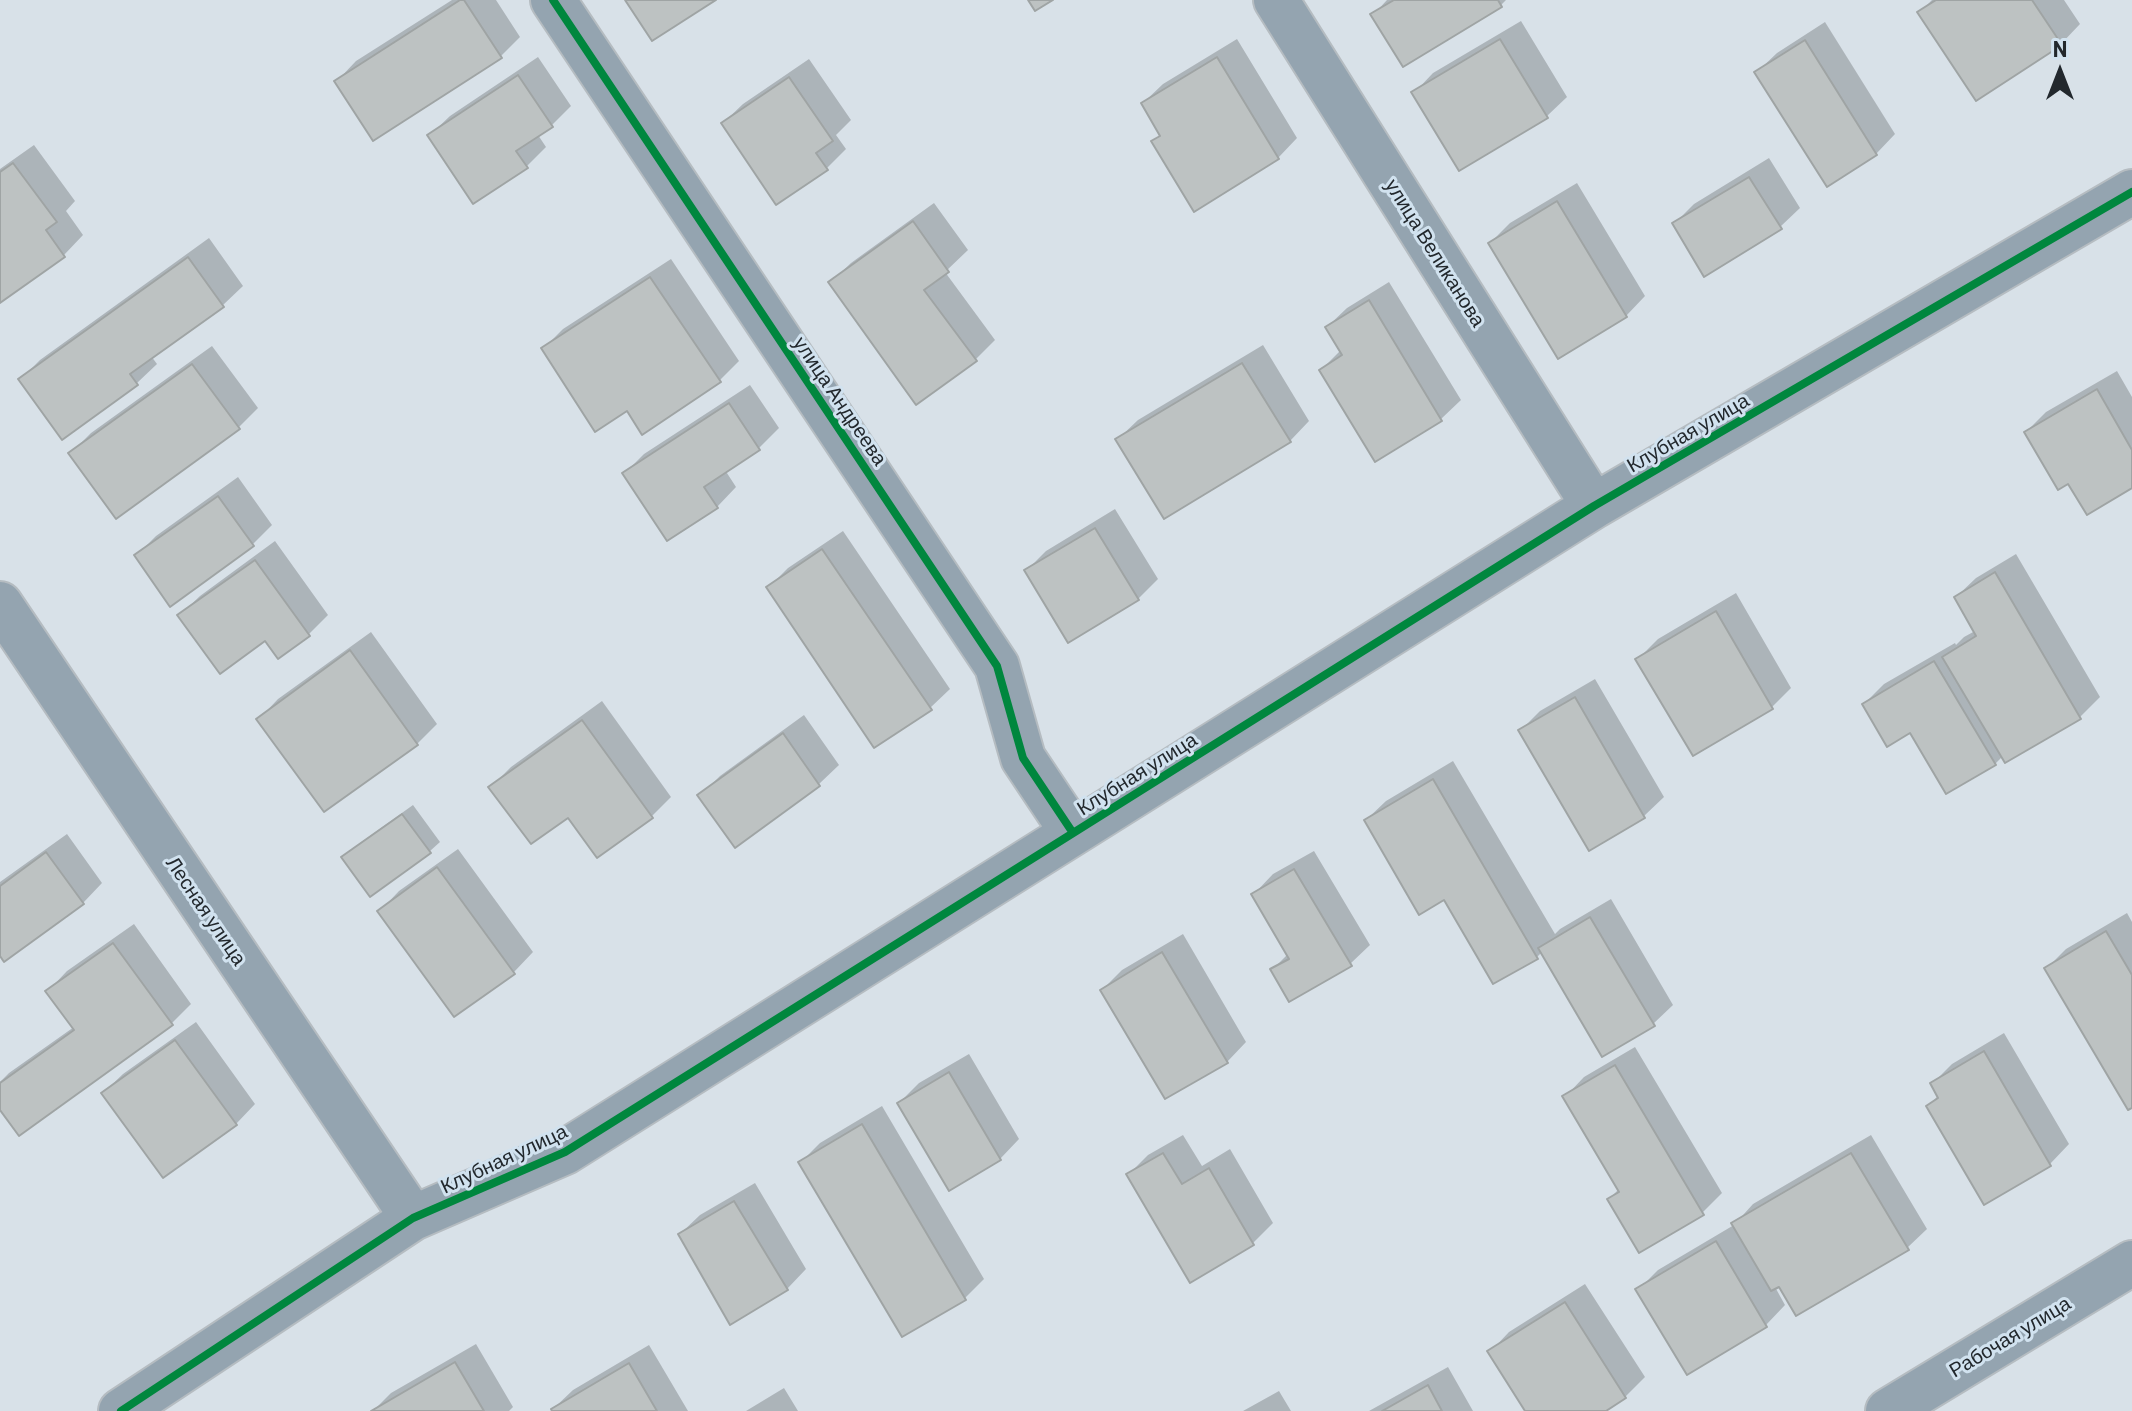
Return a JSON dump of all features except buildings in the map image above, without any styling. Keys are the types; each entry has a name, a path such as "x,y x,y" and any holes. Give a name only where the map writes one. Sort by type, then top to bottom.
{"street":[{"name":"улица Андреева","path":"553,0 997,666 1023,758 1073,833"},
{"name":"улица Великанова","path":"1276,0 1594,506"},
{"name":"Клубная улица","path":"121,1411 413,1218 565,1152 1594,506 2132,192"},
{"name":"Лесная улица","path":"0,604 413,1218"},
{"name":"Рабочая улица","path":"1888,1411 2132,1263"}],"cycle path":[{"path":"553,0 997,666 1023,758 1073,833"},
{"path":"121,1411 413,1218 565,1152 1594,506 2132,192"}]}
